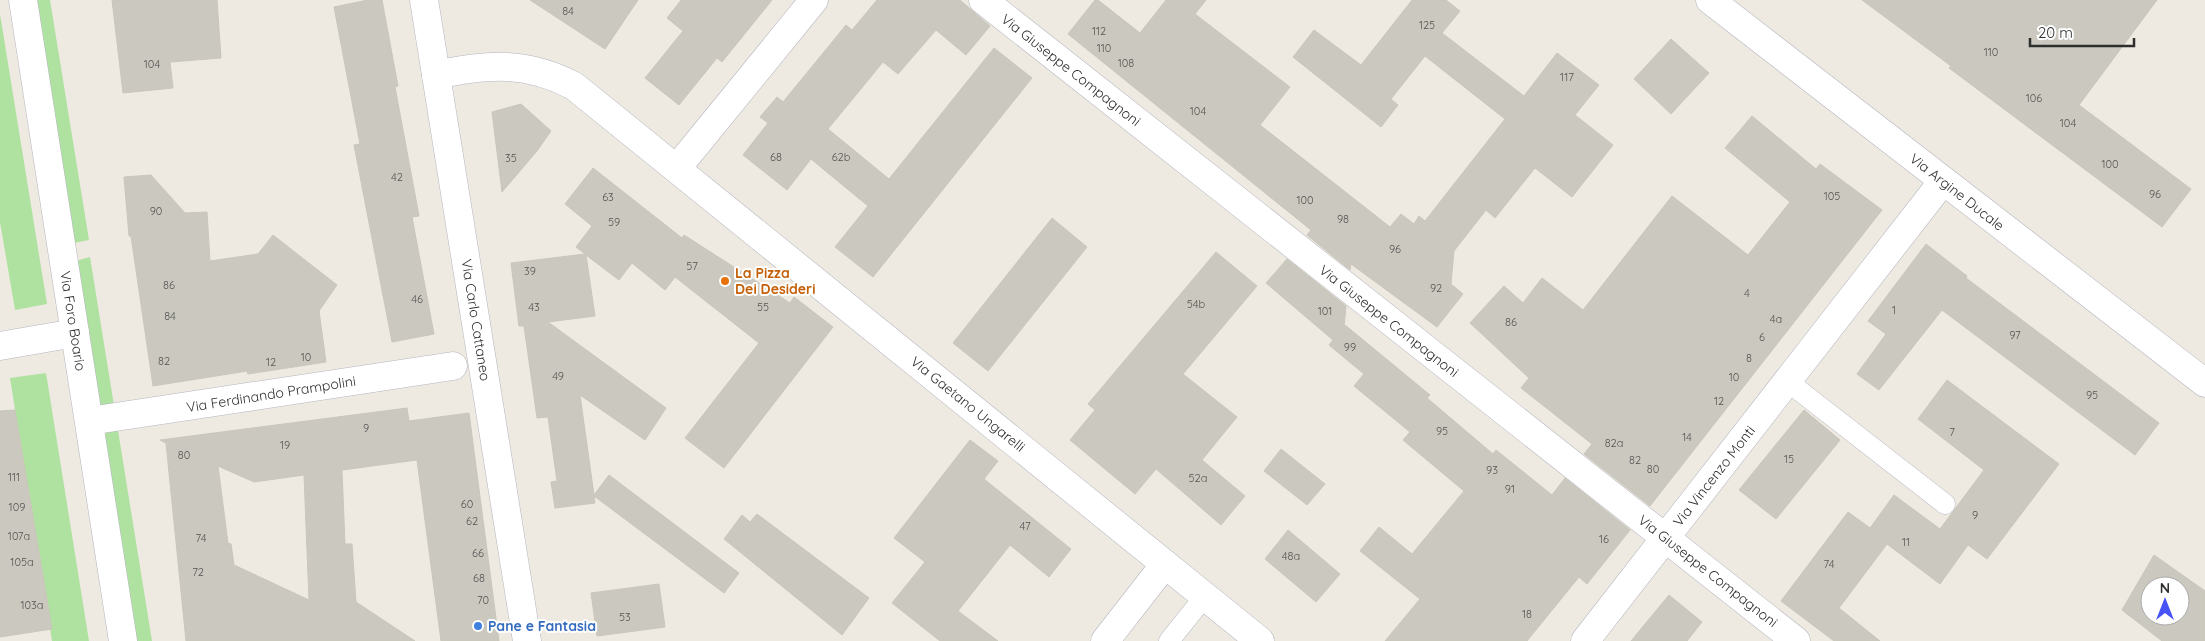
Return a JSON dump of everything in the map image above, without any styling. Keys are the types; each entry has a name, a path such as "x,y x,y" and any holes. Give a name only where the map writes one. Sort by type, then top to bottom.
{"street":[{"name":"Via Foro Boario","path":"23,0 123,641"},
{"name":"Via Carlo Cattaneo","path":"424,0 526,641"},
{"path":"677,168 814,0"},
{"name":"Via Giuseppe Compagnoni","path":"983,0 1796,641"},
{"name":"Via Argine Ducale","path":"1710,0 2205,383"},
{"name":"Via Gaetano Ungarelli","path":"436,75 494,66 536,70 557,77 574,86 1260,641"},
{"name":"Via Vincenzo Monti","path":"1585,641 1943,181"},
{"path":"0,346 74,333"},
{"name":"Via Ferdinando Prampolini","path":"88,421 453,366"},
{"path":"1105,641 1165,564"}],"lane":[{"path":"453,366 482,362"},
{"path":"1787,381 1945,504"},
{"path":"1169,641 1205,596"}],"green space":[{"path":"30,0 50,0 89,240 69,244"},
{"path":"0,14 47,304 15,310 0,222"},
{"path":"90,257 152,641 132,641 72,262"},
{"path":"46,373 89,641 52,641 10,378"}],"building":[{"path":"112,0 217,0 221,58 170,62 173,88 123,93"},
{"path":"368,0 382,0 398,86 395,87 419,216 412,217 434,334 392,342 354,145 360,144 334,7"},
{"path":"530,0 638,0 605,49"},
{"path":"681,0 772,0 722,62 717,58 679,105 645,78 683,31 667,18"},
{"path":"877,0 960,0 990,26 966,55 936,30 898,74 883,62 828,129 889,179 994,48 1032,78 873,277 835,247 868,206 811,159 787,190 743,155 768,123 760,117 777,97 783,102 846,25 852,30"},
{"path":"1095,0 1098,0 1140,33 1166,0 1206,0 1195,14 1290,87 1260,125 1390,227 1401,214 1414,224 1419,216 1425,221 1505,119 1425,56 1391,99 1398,105 1381,127 1293,57 1314,30 1361,65 1412,0 1446,0 1460,11 1442,33 1524,96 1557,53 1599,85 1575,115 1613,145 1572,197 1535,168 1495,218 1486,210 1454,251 1451,284 1463,294 1437,327 1351,264 1350,270 1307,235 1311,230 1068,34"},
{"path":"1862,0 2157,0 2079,105 2191,189 2162,227 1949,68 1951,66"},
{"path":"1671,39 1709,73 1671,114 1634,79"},
{"path":"521,104 551,131 537,151 502,192 492,112"},
{"path":"1752,116 1816,169 1820,164 1882,210 1650,506 1584,454 1592,444 1521,388 1529,378 1470,323 1504,286 1523,303 1542,278 1583,310 1672,196 1748,255 1790,202 1725,148"},
{"path":"593,168 682,238 684,235 790,303 794,297 833,327 724,468 685,438 759,343 675,277 665,290 632,263 619,280 586,255 595,316 548,322 666,408 645,440 580,395 594,495 609,475 739,573 724,593 594,496 595,503 555,508 551,482 557,481 548,417 537,418 524,326 519,326 511,263 585,254 576,247 592,226 565,204"},
{"path":"151,175 185,213 207,212 210,261 258,254 273,235 337,285 319,311 326,362 248,374 247,371 153,386 131,236 129,236 124,177"},
{"path":"1052,218 1087,247 988,371 953,343"},
{"path":"1926,244 1967,276 1966,278 2159,423 2135,455 1942,310 1879,390 1857,374 1886,334 1868,321"},
{"path":"1216,252 1257,286 1183,374 1237,417 1202,460 1245,496 1221,525 1156,469 1135,494 1070,440 1095,410 1088,404"},
{"path":"1287,259 1346,306 1344,327 1345,325 1430,395 1427,398 1493,454 1496,450 1552,495 1565,478 1630,530 1587,584 1579,577 1527,641 1385,641 1420,599 1360,551 1379,527 1412,554 1464,491 1403,440 1410,432 1354,386 1364,374 1329,345 1333,340 1266,283"},
{"path":"1947,380 2059,464 1987,559 1968,545 1940,584 1887,544 1839,608 1880,641 1834,641 1781,601 1848,512 1870,528 1894,495 1940,529 1984,470 1918,419"},
{"path":"407,408 409,421 469,413 499,641 441,641 417,460 342,470 345,544 352,544 356,602 415,641 186,641 166,443 160,440","holes":["218,466 254,482 304,475 309,600 234,565 231,544 228,543"]},
{"path":"15,410 52,629 0,637 0,411"},
{"path":"1804,410 1840,440 1776,519 1739,490"},
{"path":"970,440 998,461 984,479 1071,549 1049,577 1010,545 958,611 998,641 940,641 892,603 925,562 894,538"},
{"path":"1281,449 1325,484 1307,505 1264,471"},
{"path":"757,514 869,598 842,635 724,539 742,515 750,522"},
{"path":"1288,530 1340,574 1316,602 1265,559"},
{"path":"2154,555 2184,576 2142,576"},
{"path":"2140,579 2140,624 2122,610"},
{"path":"2190,580 2205,591 2205,641 2162,641 2143,626 2190,626"},
{"path":"659,584 665,627 597,636 591,593"},
{"path":"1669,595 1702,622 1687,641 1631,641"}],"place":[{"name":"La Pizza Dei Desideri","path":"725,281"},
{"name":"Pane e Fantasia","path":"478,626"}]}
